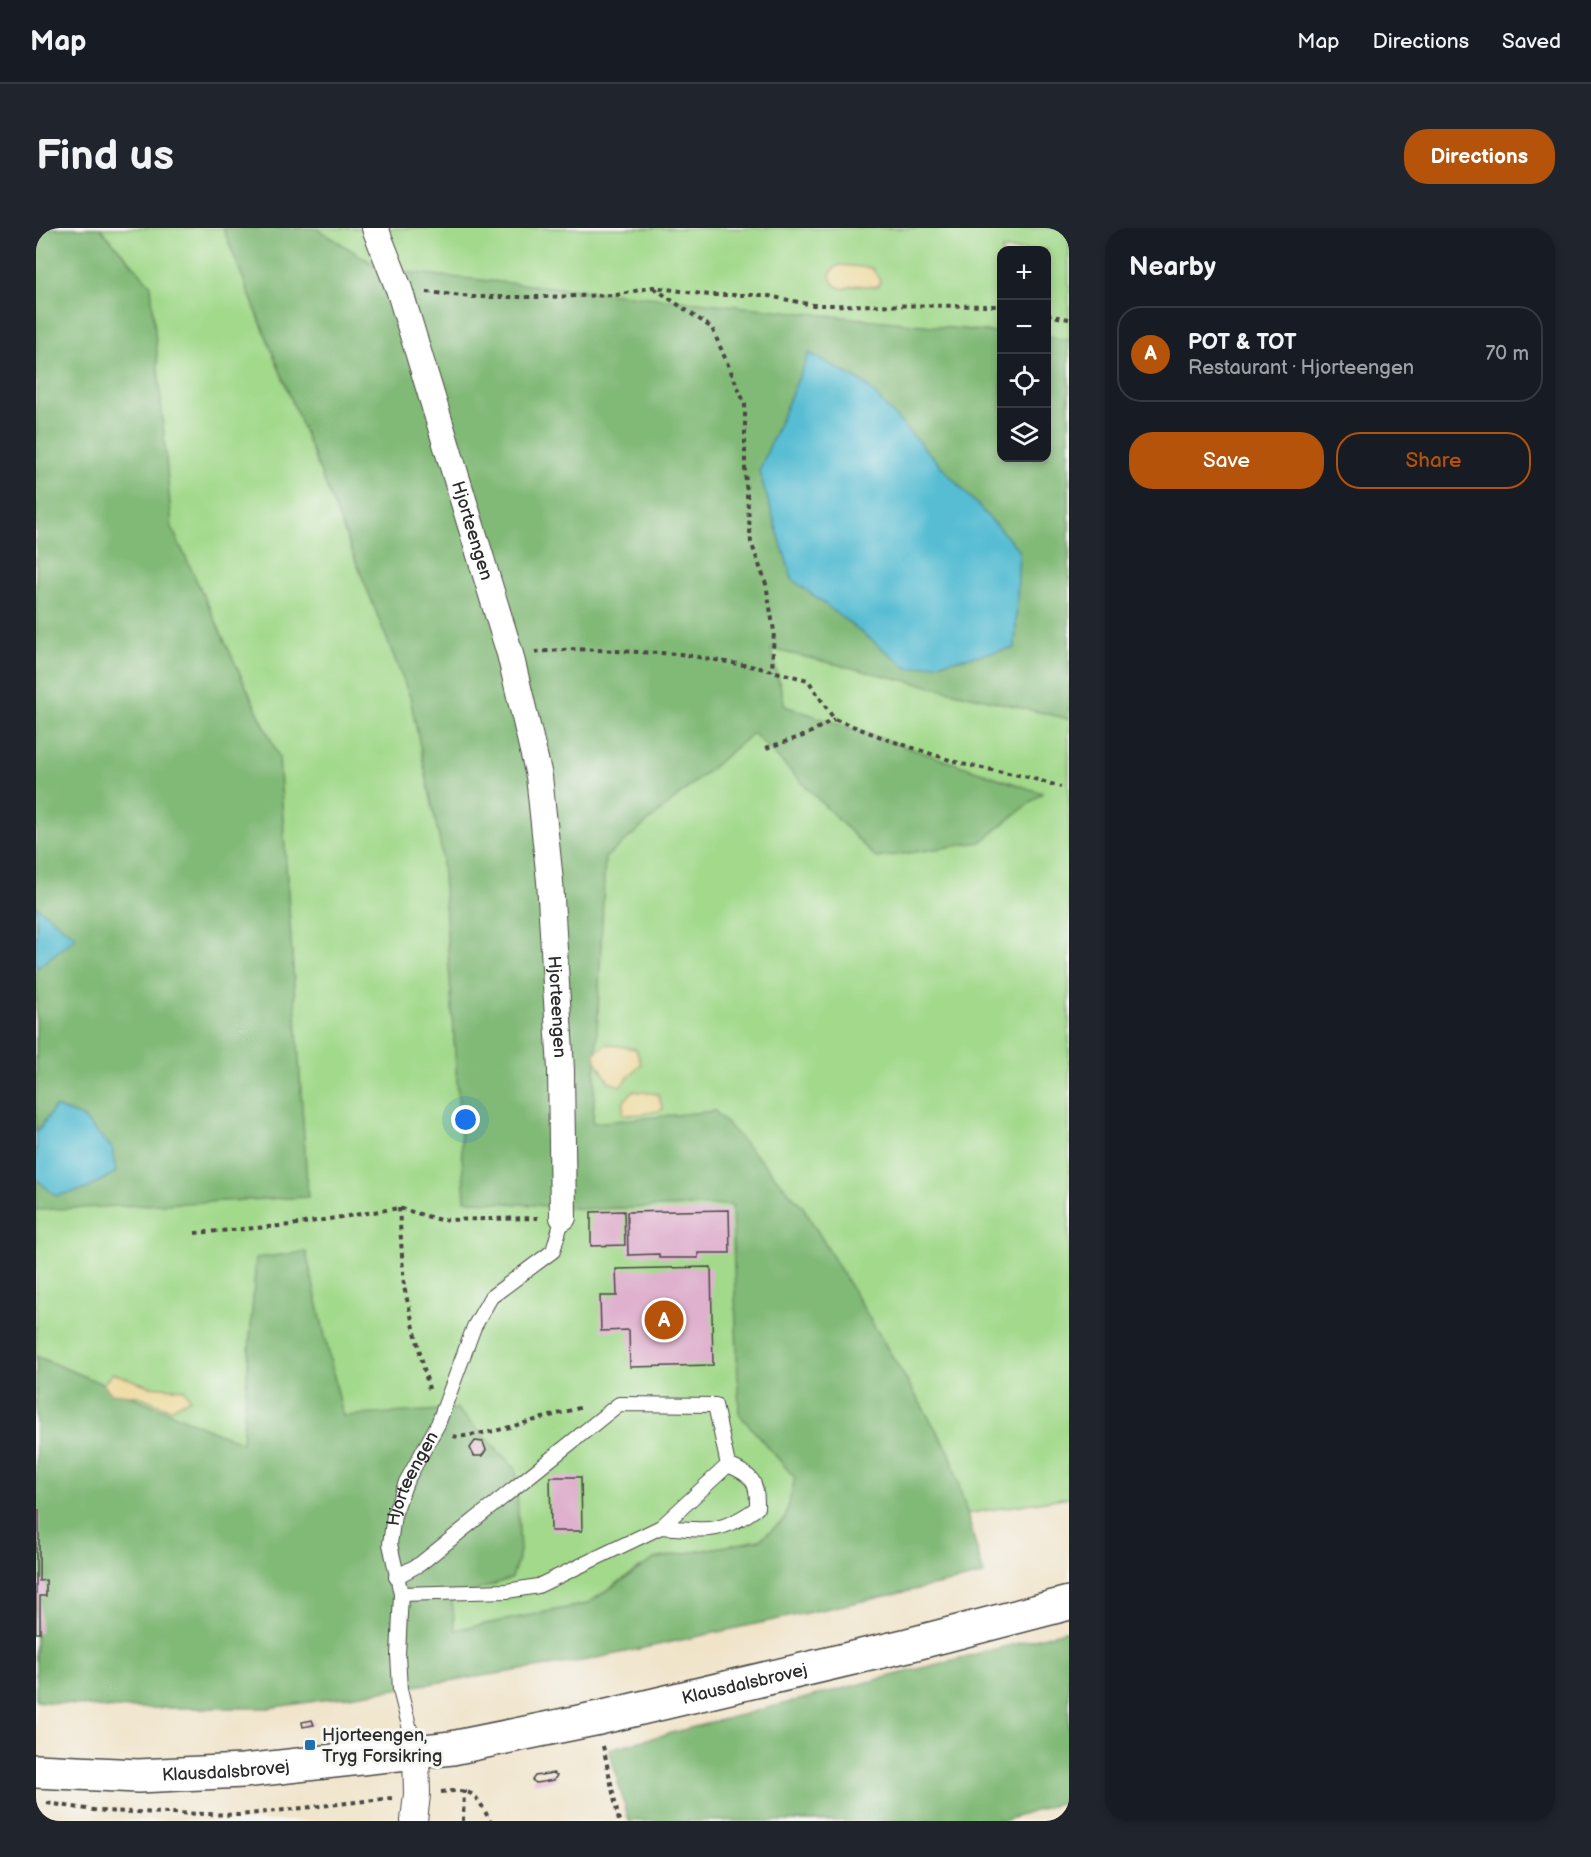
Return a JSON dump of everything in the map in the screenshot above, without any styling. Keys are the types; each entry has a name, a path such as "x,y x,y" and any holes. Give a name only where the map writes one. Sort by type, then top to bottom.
{"street":[{"name":"Hjorteengen","path":"375,228 399,290 510,654 539,776 550,881 561,1070 563,1216"},
{"name":"Klausdalsbrovej","path":"36,1771 138,1776 243,1771 452,1748 599,1718 908,1645 1069,1602"},
{"path":"414,1821 417,1794 416,1753"}],"lane":[{"name":"Hjorteengen","path":"416,1753 400,1690 398,1655 401,1594 390,1544 394,1515 406,1482 436,1428 474,1327 491,1297 553,1251 563,1216"},
{"path":"396,1577 420,1564 619,1404 715,1405 728,1465"},
{"path":"401,1594 507,1591 538,1586 661,1527 728,1465"},
{"path":"661,1527 710,1530 738,1521 757,1508 758,1491 747,1473 728,1465"}],"path":[{"path":"399,290 471,297 539,297 617,295 653,287 709,295 764,295 813,305 997,306"},
{"path":"653,287 712,328 746,404 746,471 751,542 766,584 774,631 772,671"},
{"path":"1051,316 1069,319"},
{"path":"510,654 576,649 680,654 772,671 808,680 834,719 962,764 1028,777 1061,787"},
{"path":"766,748 806,735 834,719"},
{"path":"195,1233 291,1225 399,1208 440,1220 563,1216"},
{"path":"399,1208 404,1287 436,1428 458,1437 495,1431 600,1402 619,1404"},
{"path":"599,1718 620,1821"},
{"path":"463,1821 464,1790"},
{"path":"36,1802 100,1811 239,1815 374,1802 417,1794 464,1790 472,1793 480,1802 490,1821"}],"green space":[{"path":"36,228 1069,228 1069,1497 639,1568 587,1604 455,1630 36,1655"},
{"path":"36,228 100,228 151,285 172,528 279,757 308,1197 36,1210"},
{"path":"223,228 316,228 383,270 997,333 997,462 1051,462 1051,338 1069,340 1069,719 771,649 785,706 1042,793 981,842 876,858 753,733 605,858 593,1123 715,1111 803,1207 950,1453 984,1575 588,1660 269,1708 105,1708 36,1701 36,1356 242,1443 256,1258 306,1252 343,1416 457,1409 516,1469 520,1552 512,1578 452,1599 455,1630 587,1604 654,1559 759,1540 785,1519 795,1478 739,1414 732,1205 588,1209 465,1200 441,848 410,697"},
{"path":"1069,1630 1069,1800 1003,1821 629,1821 609,1749"}],"sand":[{"path":"841,265 872,268 880,280 878,286 858,285 844,289 838,287 832,282 830,274 835,267"},
{"path":"606,1044 636,1049 641,1064 620,1086 609,1082 596,1061 595,1053"},
{"path":"633,1091 658,1094 663,1110 623,1115 624,1101"},
{"path":"113,1373 149,1386 184,1389 190,1398 171,1409 139,1396 111,1393 103,1384"}],"water":[{"path":"809,353 864,383 1019,550 1015,648 909,669 792,579 759,471"},
{"path":"36,906 76,937 36,969"},
{"path":"55,1107 82,1117 112,1148 116,1172 87,1189 56,1196 36,1179 36,1133"}],"building":[{"path":"729,1210 730,1253 698,1253 698,1258 659,1258 659,1254 628,1255 627,1212"},
{"path":"624,1211 625,1245 591,1246 591,1212"},
{"path":"711,1267 713,1365 630,1367 629,1330 601,1331 600,1296 617,1296 616,1269"},
{"path":"475,1441 483,1442 486,1450 482,1456 474,1456 470,1448"},
{"path":"550,1477 581,1477 582,1531 551,1531"},
{"path":"36,1510 39,1510 39,1581 46,1580 46,1596 40,1596 40,1633 36,1633"},
{"path":"312,1720 314,1725 303,1727 302,1722"},
{"path":"553,1773 557,1775 554,1780 536,1783 532,1780 535,1776"}],"place":[{"name":"POT & TOT","path":"664,1320"},
{"name":"Hjorteengen, Tryg Forsikring","path":"310,1745"}]}
